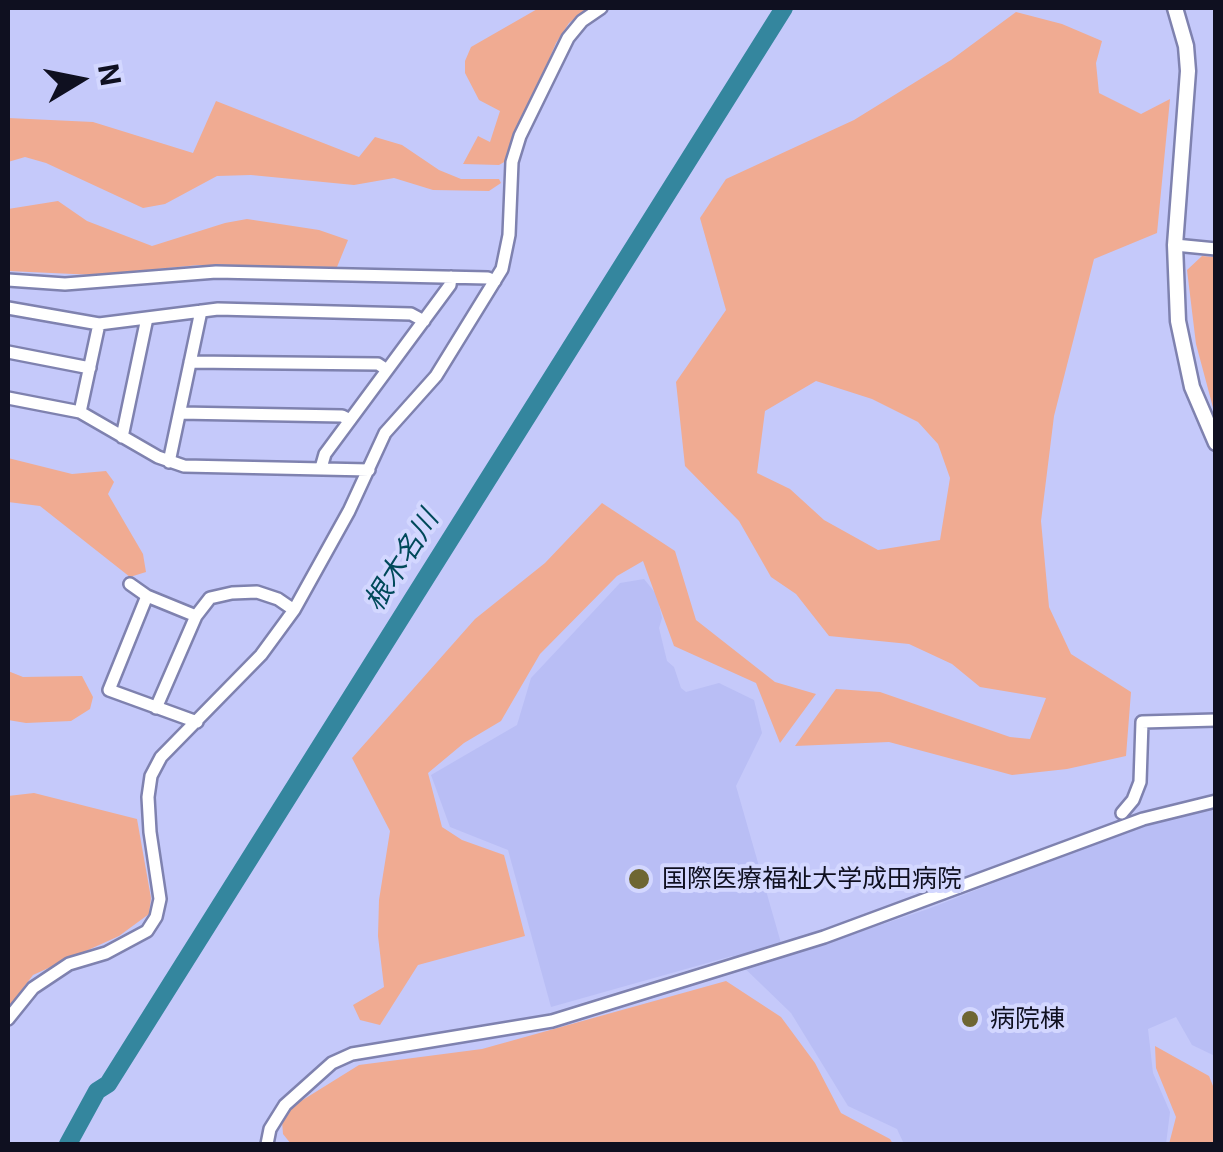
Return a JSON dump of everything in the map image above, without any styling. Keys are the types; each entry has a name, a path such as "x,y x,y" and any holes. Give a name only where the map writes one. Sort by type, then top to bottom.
{"street":[{"path":"8,1019 33,988 69,964 106,953 147,931 156,917 160,899 148,798 161,757 260,655 294,610 391,423 436,376 495,280 507,251 512,162 520,136 568,38 582,21 601,8"},
{"path":"1175,8 1188,26 1175,245 1178,322 1198,405 1216,444"},
{"path":"1175,245 1216,248"},
{"path":"8,280 64,284 216,272 495,280"},
{"path":"321,468 325,454 450,285 451,277"},
{"path":"8,308 98,324 201,311 411,314 424,321"},
{"path":"170,462 201,311"},
{"path":"122,437 147,318"},
{"path":"80,412 98,324"},
{"path":"8,352 90,368"},
{"path":"190,362 378,364 387,370"},
{"path":"8,398 80,412 184,466 369,470"},
{"path":"180,413 342,416 350,420"},
{"path":"130,584 147,596 196,616"},
{"path":"156,708 196,616 210,598 232,592 268,594 294,610"},
{"path":"147,596 109,690 196,722"},
{"path":"1122,813 1140,782 1142,722 1216,720"},
{"path":"268,1144 270,1129 284,1105 332,1063 352,1054 552,1021 824,937 1142,819 1216,801"}],"shaded area":[{"path":"539,8 588,8 569,23 556,43 506,161 499,165 463,164 478,136 490,142 500,111 479,100 465,73 471,47"},
{"path":"1016,12 1062,24 1102,41 1096,63 1099,93 1141,114 1170,99 1157,233 1094,259 1054,416 1041,521 1049,607 1071,654 1131,692 1126,756 1067,769 1012,775 889,742 795,746 836,689 880,692 1010,737 1030,739 1046,698 980,687 952,664 909,644 829,636 796,594 771,577 739,521 685,466 676,382 726,310 700,218 726,179 854,120 951,60","holes":["816,381 872,399 918,422 938,444 950,478 940,540 878,550 824,520 790,489 757,473 765,411"]},
{"path":"216,101 359,157 375,137 402,145 439,170 461,179 499,179 501,183 489,191 433,190 394,178 354,185 251,175 217,176 165,204 143,208 46,163 25,157 8,162 8,118 93,122 193,153"},
{"path":"58,201 87,221 152,246 247,219 319,230 348,240 337,267 198,265 95,275 8,271 8,209"},
{"path":"1202,256 1215,257 1215,415 1196,344 1187,270"},
{"path":"8,458 72,474 106,471 114,482 108,494 143,554 146,572 130,577 40,506 8,502"},
{"path":"602,503 675,551 696,620 775,682 816,694 780,743 756,683 674,646 643,561 617,576 540,654 501,721 464,743 428,773 442,827 462,840 504,855 525,936 418,965 380,1025 360,1020 353,1005 384,987 378,936 379,900 390,831 352,758 475,619 545,563"},
{"name":"国際医療福祉大学成田病院","path":"644,579 657,595 667,661 674,667 681,688 686,692 719,683 754,700 762,733 736,786 785,957 928,909 1141,825 1215,809 1215,1056 1192,1045 1176,1017 1148,1029 1153,1073 1170,1112 1166,1144 904,1144 897,1129 848,1106 791,1013 732,956 551,1007 508,850 450,827 431,775 517,725 531,678 620,583"},
{"path":"8,671 23,677 82,676 93,697 90,709 71,721 8,720"},
{"path":"34,793 137,819 151,898 149,914 119,936 33,975 8,1008 8,796"},
{"path":"726,981 781,1017 815,1063 841,1113 893,1144 291,1144 283,1134 282,1121 293,1106 359,1065 482,1049"},
{"path":"1155,1046 1209,1076 1215,1091 1215,1144 1169,1144 1176,1117 1156,1068"}],"waterway":[{"name":"根木名川","path":"68,1144 97,1091 108,1084 784,8"}],"place":[{"name":"国際医療福祉大学成田病院","path":"639,879"},
{"name":"病院棟","path":"970,1019"}]}
